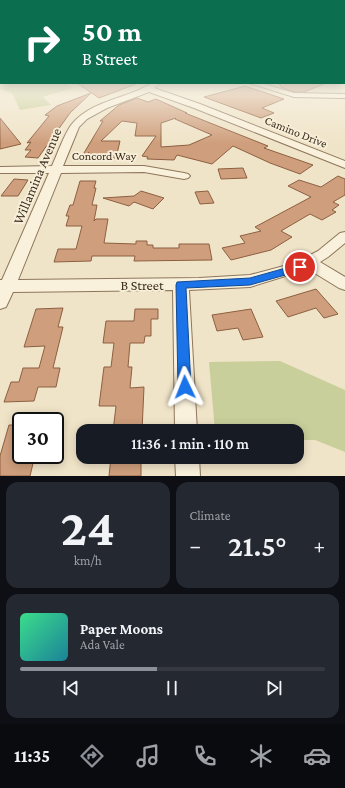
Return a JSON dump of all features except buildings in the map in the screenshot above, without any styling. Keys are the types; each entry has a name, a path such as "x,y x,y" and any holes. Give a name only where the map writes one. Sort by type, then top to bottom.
{"street":[{"name":"Willamina Avenue","path":"0,303 4,286 75,126 81,119 106,104 121,98"},
{"name":"Camino Drive","path":"179,98 345,165"},
{"name":"Concord Way","path":"0,170 144,169 184,176"},
{"name":"B Street","path":"4,286 181,285 250,281 284,273 309,263 345,236"},
{"path":"309,263 345,284"},
{"path":"181,285 186,424"},
{"path":"187,464 188,476"}],"green space":[{"path":"14,98 44,98 51,105 20,110"},
{"path":"280,361 345,390 345,452 315,440 304,440 304,424 214,424 209,362"}],"route":[{"path":"185,387 181,285 239,283 265,278 300,267"}]}
